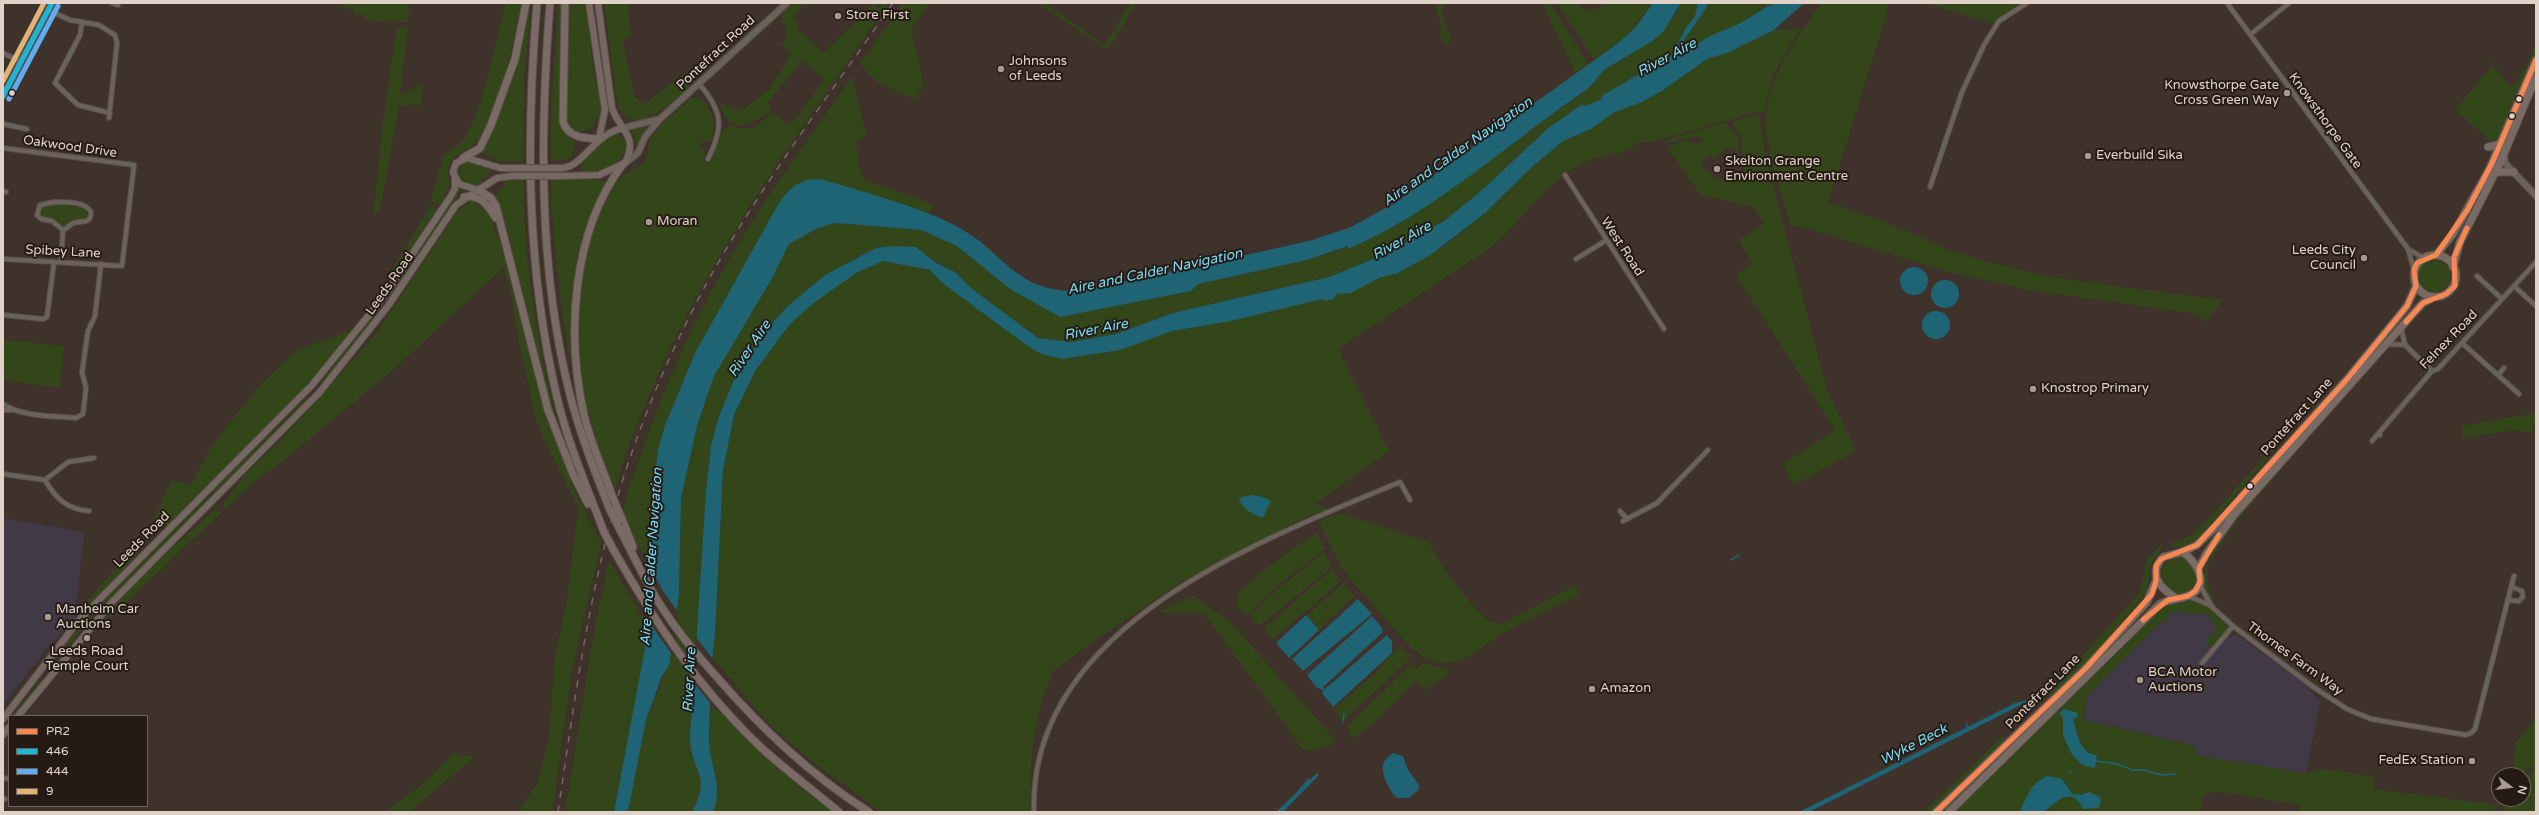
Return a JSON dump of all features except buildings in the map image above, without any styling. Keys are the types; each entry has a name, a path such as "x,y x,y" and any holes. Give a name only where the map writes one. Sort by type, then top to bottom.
{"highway":[{"path":"464,158 480,148 491,125 515,59 526,3"},
{"path":"537,3 531,71 529,136 532,220 539,297 557,398 579,472 613,549 641,599 689,666 738,722 766,751 839,812"},
{"path":"550,3 545,70 543,136 545,218 553,296 570,395 581,434 610,510 638,566 683,639 738,703 796,760 837,792 869,812"},
{"path":"565,3 564,122 568,131 576,136 599,138"},
{"path":"2436,255 2453,234 2468,209 2501,144 2536,60"},
{"path":"2453,266 2460,242 2504,154 2536,77"},
{"path":"2488,147 2501,144"},
{"path":"624,163 605,192 588,239 580,277 576,329 577,367 584,416 638,566"},
{"path":"2495,172 2514,172"},
{"path":"478,190 494,202 548,410 573,474 604,530"},
{"path":"464,197 475,197 484,201 498,221"},
{"path":"2436,255 2442,257 2453,266 2457,277 2453,289 2444,296 2434,297 2423,293 2416,286 2414,270 2417,264 2424,258 2436,255"},
{"name":"Pontefract Lane","path":"2182,552 2197,545 2214,528 2348,378 2407,306 2416,286"},
{"name":"Pontefract Lane","path":"2199,568 2206,554 2234,515 2423,303 2434,297"},
{"path":"2182,552 2190,556 2199,568 2200,582 2195,591 2188,596 2176,598 2168,593 2156,581 2156,566 2161,559 2182,552"},
{"name":"Pontefract Lane","path":"1936,812 2086,668 2147,602 2156,581"},
{"name":"Pontefract Lane","path":"1949,812 2083,682 2155,608 2168,600 2176,598"}],"main road":[{"path":"3,96 52,3"},
{"path":"589,3 605,110 599,138"},
{"path":"598,3 612,108 631,144 624,163"},
{"name":"Pontefract Road","path":"624,163 638,154 645,137 660,119 787,3"},
{"name":"Pontefract Road","path":"623,128 660,119"},
{"path":"464,158 500,168 562,168 577,162 599,138 623,128"},
{"path":"2504,154 2505,162 2536,196"},
{"name":"Leeds Road","path":"3,718 45,662 106,591 309,388 351,339 400,274 452,196 455,188 454,165 464,158"},
{"name":"Leeds Road","path":"19,715 55,669 113,601 319,392 388,306 456,205 464,197 497,178 512,176 599,175 624,163"},
{"path":"455,178 462,186 478,190"},
{"path":"309,388 319,392"},
{"path":"3,735 8,729"}],"street":[{"path":"112,3 118,5"},
{"path":"1930,187 1962,92 1984,45 1999,21 2027,3"},
{"name":"Knowsthorpe Gate","path":"2227,3 2408,249 2414,270"},
{"path":"2250,34 2289,3"},
{"path":"48,10 82,22 106,28 117,39 110,118"},
{"path":"82,22 80,34 55,83 78,105 110,113"},
{"path":"3,53 21,62"},
{"path":"699,84 711,98 716,108 719,121 719,134 708,160"},
{"path":"3,124 27,129"},
{"name":"Oakwood Drive","path":"3,148 134,165 122,266"},
{"name":"West Road","path":"1565,175 1605,241 1664,329"},
{"path":"64,202 80,204 90,210 91,215 88,220 74,223 63,230 52,221 38,217 37,210 40,205 64,202"},
{"path":"61,262 63,230"},
{"path":"1576,259 1605,241"},
{"name":"Knowsthorpe Gate","path":"2408,249 2424,258"},
{"name":"Spibey Lane","path":"3,259 122,266"},
{"path":"3,315 43,319 47,317 54,262"},
{"name":"Felnex Road","path":"2372,441 2432,371 2438,369 2536,262"},
{"path":"3,410 76,418 83,414 86,388 82,372 88,331 95,316 101,264"},
{"path":"2477,276 2502,299"},
{"path":"2514,286 2536,306"},
{"path":"2401,327 2402,340 2405,345 2432,371"},
{"path":"2462,343 2519,394"},
{"path":"2387,344 2405,345"},
{"path":"2498,375 2504,368"},
{"path":"3,404 12,410"},
{"path":"1620,511 1625,520 1657,503 1708,450"},
{"path":"3,474 45,480 68,462 94,458"},
{"path":"45,480 59,500 76,510 89,511"},
{"path":"1034,812 1034,786 1041,745 1047,731 1075,681 1110,642 1176,589 1212,567 1315,517 1400,482 1410,500"},
{"path":"82,504 82,511"},
{"name":"Thornes Farm Way","path":"2212,607 2233,626 2312,686 2347,708 2371,719 2466,735 2472,733 2475,729 2514,576"},
{"path":"2200,582 2212,607"},
{"path":"2508,600 2519,601 2523,597 2520,589 2512,587"},
{"path":"2188,596 2212,607"},
{"path":"2202,663 2233,626"},
{"path":"45,662 55,669"}],"shaded area":[{"path":"3,518 84,532 75,618 45,651 3,705"},
{"path":"2171,610 2203,611 2228,637 2237,635 2299,680 2320,701 2306,773 2195,755 2196,746 2083,720 2089,688"}],"green space":[{"path":"342,3 409,3 408,22 365,20 364,14 355,15 352,7 343,10"},
{"path":"506,3 522,3 511,54 501,88 480,137 475,144 452,160 449,165 448,173 450,185 440,205 432,201 432,196 443,156 463,140 470,129 483,95"},
{"path":"529,3 531,3 524,84 523,161 498,161 480,152 492,127"},
{"path":"558,3 563,3 559,118 561,125 575,139 573,154 569,159 551,161 551,116"},
{"path":"569,3 587,3 593,68 602,112 592,128 577,132 572,129 567,119"},
{"path":"604,3 627,3 631,34 623,42 634,96 644,104 695,66 706,62 707,57 710,59 708,67 690,86 665,108 652,116 639,120 627,118 618,108"},
{"path":"793,3 805,3 792,16 798,22 799,31 823,53 874,3 878,3 876,7 878,9 883,3 888,3 762,187 705,281 655,382 628,449 615,490 601,453 589,414 579,364 579,310 582,283 594,230 616,183 619,179 644,161 652,136 691,97 702,99 709,109 713,120 713,131 710,143 703,141 699,147 706,151 702,159 709,163 723,131 728,126 752,129 774,113 786,124 789,121 793,123 824,79 802,61 767,104 772,109 750,123 742,125 729,121 724,115 720,104 742,110 769,90 791,54 782,44 785,40 786,29 780,15"},
{"path":"903,3 930,3 911,29 924,85 915,99 877,82 860,64"},
{"path":"1038,3 1044,3 1105,45 1130,3 1136,3 1110,47 1106,49"},
{"path":"1434,3 1453,3 1445,5 1441,10 1451,42 1445,44 1444,38 1440,39 1441,24"},
{"path":"1542,3 1550,3 1588,64 1575,73"},
{"path":"1557,3 1575,3 1589,12 1607,3 1653,3 1627,36 1594,60"},
{"path":"1681,3 1777,3 1763,8 1741,23 1710,36 1681,55 1646,70 1604,95 1600,100 1546,129 1481,191 1444,221 1378,257 1329,277 1173,313 1116,334 1072,342 1038,338 971,288 955,272 914,249 891,246 876,248 825,275 788,306 764,332 733,382 718,419 711,446 706,491 691,723 691,753 702,779 699,797 692,812 628,812 646,720 665,674 679,594 681,498 697,426 714,376 789,244 818,228 836,223 921,230 957,246 1010,289 1060,317 1190,291 1198,284 1307,260 1365,242 1396,225 1589,88 1604,70 1622,61 1674,17"},
{"path":"1821,3 1890,3 1828,202 1890,224 1949,250 1992,263 2056,278 2223,300 2206,322 2198,314 2023,289 1953,273 1799,226 1791,226 1768,144 1766,118 1768,102 1778,72 1794,44"},
{"path":"1923,3 2020,3 1992,23"},
{"path":"397,26 408,27 400,95 423,83 421,105 399,106 380,209 373,217 383,120"},
{"path":"1800,29 1772,76 1764,112 1753,113 1652,142 1637,142 1628,150 1587,161 1573,169 1547,190 1490,248 1339,348 1342,358 1389,451 1315,504 1330,510 1311,517 1309,515 1177,584 1055,669 1041,703 1037,721 1032,757 1031,812 882,812 820,768 770,725 711,656 715,634 723,470 734,415 755,371 790,324 815,301 856,273 883,261 930,270 941,282 1022,342 1041,354 1063,359 1113,351 1172,331 1231,321 1322,298 1325,301 1333,299 1336,294 1351,293 1379,278 1398,273 1442,248 1503,197 1533,166 1563,141 1586,131 1613,113 1642,102 1662,91 1707,59 1727,53 1774,30"},
{"path":"2536,46 2536,52 2514,98 2501,136 2494,141 2491,141 2455,110 2492,66 2482,51 2510,87 2516,83"},
{"path":"852,77 866,135 856,142 858,162 863,176 866,181 933,204 929,215 824,180 803,181 786,192 695,353 665,425 658,449 653,489 652,570 628,527 624,508 631,483 671,376 693,327 718,278 775,187"},
{"path":"1755,115 1760,118 1764,151 1827,390 1855,448 1852,453 1794,485 1783,464 1835,430 1736,275 1753,264 1738,240 1764,224 1753,207 1700,195 1668,148 1684,141 1696,145 1704,139 1697,136 1665,144 1669,139 1726,123 1738,137 1738,152 1725,147 1722,154 1719,153 1717,157 1713,158 1710,154 1701,163 1708,172 1722,180 1733,179 1738,176 1740,178 1750,157 1741,153 1742,139 1732,122"},
{"path":"648,127 636,149 635,138 631,131"},
{"path":"617,134 626,142 622,157 606,169 583,172 581,165 604,141"},
{"path":"468,162 493,170 481,181 483,185 470,185 459,179 460,165"},
{"path":"523,180 524,213 534,311 546,375 562,439 544,386 510,245 494,197 507,181"},
{"path":"551,180 599,180 607,182 599,199 575,294 580,404 563,321 556,265"},
{"path":"458,186 463,188 393,295 387,296 422,245"},
{"path":"473,201 489,212 506,260 549,425 577,496 601,543 573,664 552,812 518,812 538,782 549,737 555,655 567,599 578,508 537,424 518,339 512,297 503,268 393,370 282,462 254,482 225,509 223,505 244,475 279,442 376,334 456,213 463,206"},
{"path":"60,203 86,209 88,216 63,227 53,218 42,217 39,214 43,206"},
{"path":"431,205 437,209 422,237 409,257 394,273 387,278"},
{"path":"2434,260 2443,263 2447,267 2450,276 2447,285 2443,289 2434,292 2425,289 2421,285 2418,276 2421,267 2425,263"},
{"path":"382,311 325,381 318,386 375,312"},
{"path":"352,330 326,364 249,445 173,522 156,532 141,547 127,566 81,613 80,609 126,557 153,522 171,480 191,485 211,447 257,388 297,350"},
{"path":"3,340 64,346 59,388 3,380"},
{"path":"308,397 303,405 215,495 212,491"},
{"path":"2536,413 2532,433 2514,430 2463,438 2461,426"},
{"path":"2268,453 2268,458 2200,537 2186,547 2174,547 2170,542 2180,541 2194,534"},
{"path":"2280,468 2279,472 2234,524 2209,563 2207,583 2213,602 2205,589 2204,575 2209,559 2230,525"},
{"path":"207,496 211,499 98,610 57,659 51,659 117,584"},
{"path":"215,510 222,512 100,627 99,625 121,598 164,555"},
{"path":"1339,513 1428,542 1449,576 1473,606 1489,621 1501,624 1575,586 1579,595 1496,637 1467,657 1447,663 1430,660 1409,646 1342,569 1320,524 1321,520"},
{"path":"1316,533 1325,549 1283,581 1247,616 1237,607 1237,598 1250,582"},
{"path":"2161,545 2159,553 2151,564 2148,587 2145,595 2100,647 2054,694 2046,697 2140,592 2147,560"},
{"path":"1324,552 1332,566 1261,625 1254,623 1251,615 1286,582"},
{"path":"2183,558 2192,563 2196,569 2196,583 2192,589 2183,594 2175,594 2166,589 2162,583 2161,572 2166,563 2172,559"},
{"path":"609,561 646,623 648,632 614,812 565,812 596,620"},
{"path":"1332,569 1341,581 1273,639 1265,632 1266,627"},
{"path":"1343,583 1354,596 1289,658 1276,643"},
{"path":"1194,596 1231,623 1337,742 1319,749 1304,751 1204,613 1162,613 1161,610"},
{"path":"2188,596 2212,607 2233,626 2214,649 2205,642 2216,630 2214,628 2216,625 2206,614 2172,612 2166,618 2168,621 2166,624 2162,621 2087,696 2084,720 2196,746 2195,755 2305,773 2324,769 2375,777 2373,789 2491,804 2491,807 2498,807 2494,812 2299,812 2299,805 2216,791 2203,795 2201,805 2202,812 1949,812 2160,604"},
{"path":"1399,646 1411,658 1343,721 1334,710 1339,705 1337,704 1340,704 1378,670"},
{"path":"1424,663 1447,669 1447,676 1424,690 1417,680 1370,726 1353,739 1347,726 1411,665 1416,669"},
{"path":"42,678 43,679 15,715 12,715"},
{"path":"711,704 805,792 835,812 706,812"},
{"path":"2536,717 2536,812 2501,812 2504,807 2531,807 2531,772 2533,769 2529,766 2512,767 2516,743"},
{"path":"2003,736 2006,740 1932,812 1923,812"},
{"path":"452,752 462,756 472,755 470,761 409,812 385,812 420,786 452,756"}],"water":[{"path":"1653,3 1681,3 1663,32 1651,42 1604,70 1589,88 1442,195 1381,233 1348,249 1348,246 1307,260 1198,284 1191,291 1060,317 1010,289 957,246 921,230 836,223 818,228 789,244 771,280 714,376 697,426 681,498 679,594 669,666 662,676 646,720 628,812 614,812 648,632 646,628 653,562 651,550 653,489 658,449 665,425 695,353 779,203 795,186 808,180 824,180 924,212 954,225 971,235 1025,278 1040,285 1059,290 1082,291 1309,241 1349,228 1393,204 1617,44 1635,28"},
{"name":"River Aire","path":"1698,3 1708,3 1682,44 1678,56 1710,36 1741,23 1766,7 1777,3 1804,3 1774,30 1727,53 1707,59 1662,91 1642,102 1613,113 1591,129 1563,141 1533,166 1485,213 1432,254 1398,273 1379,278 1351,293 1336,294 1334,299 1325,301 1322,299 1231,321 1172,331 1120,350 1063,359 1041,354 1022,342 941,282 930,270 883,261 856,273 815,302 790,324 755,371 734,415 723,470 715,634 710,686 709,739 717,784 717,793 713,812 692,812 701,789 701,781 693,758 690,736 706,491 711,446 718,419 733,382 764,332 788,306 825,275 876,248 891,246 916,247 935,262 955,272 971,288 1038,338 1072,342 1116,334 1173,313 1329,277 1378,257 1444,221 1481,191 1547,129 1581,105 1585,106 1600,100 1603,95 1646,70 1669,60 1687,26 1695,16"},
{"path":"1914,267 1924,271 1928,281 1924,291 1914,295 1904,291 1900,281 1904,271"},
{"path":"1945,280 1955,284 1959,294 1955,304 1945,308 1935,304 1931,294 1935,284"},
{"path":"1936,311 1946,315 1950,325 1946,335 1936,339 1926,335 1922,325 1926,315"},
{"path":"1250,495 1263,497 1271,501 1263,517 1248,511 1242,505 1239,498"},
{"path":"1358,599 1372,614 1303,671 1292,659"},
{"path":"1306,615 1319,630 1289,658 1276,643"},
{"path":"1372,616 1382,628 1383,632 1323,687 1325,689 1387,635 1392,641 1392,653 1333,707 1322,693 1324,691 1316,687 1307,675"},
{"path":"2035,699 2038,701 2034,705 2027,703 2021,705 1809,812 1799,812 2015,703"},
{"path":"2064,709 2078,713 2077,718 2073,718 2077,735 2086,751 2097,755 2095,768 2082,765 2071,753 2063,735 2063,717 2059,714"},
{"path":"1393,753 1403,756 1408,770 1419,785 1418,790 1409,798 1397,798 1389,788 1383,774 1384,763"},
{"path":"1317,773 1319,775 1283,812 1276,812"},
{"path":"2048,776 2062,779 2072,794 2081,795 2089,792 2100,797 2101,802 2098,808 2083,809 2079,802 2074,798 2064,797 2044,812 2019,812 2033,786"}],"pier":[{"path":"651,568 663,591 678,612 673,656 645,616"},
{"path":"695,636 713,659 713,706 693,682"}],"waterway":[{"path":"1731,560 1739,555"},
{"path":"1343,722 1344,713"},
{"name":"Wyke Beck","path":"1966,729 1967,723"},
{"path":"2095,761 2118,764 2132,770 2143,770 2161,775 2176,774"},
{"path":"1300,789 1309,779"}],"railway":[{"path":"558,812 590,611 608,531 628,464 660,379 686,324 734,235 800,135 893,3"}],"transit line":[{"name":"9","path":"3,81 44,3"},
{"name":"446","path":"3,96 52,3"},
{"name":"444","path":"9,99 58,6"},
{"name":"PR2","path":"1936,812 2086,668 2152,594 2156,581 2156,566 2161,559 2197,545 2348,378 2407,306 2416,286 2414,270 2417,263 2436,255 2468,209 2493,161 2536,60"},
{"name":"PR2","path":"2406,322 2423,303 2446,294 2455,286 2454,257 2467,228"},
{"name":"PR2","path":"2143,620 2168,600 2188,596 2195,591 2200,582 2199,568 2219,535"}],"place":[{"name":"Store First","path":"838,16"},
{"name":"Johnsons of Leeds","path":"1001,69"},
{"name":"Knowsthorpe Gate Cross Green Way","path":"2287,93"},
{"name":"Everbuild Sika","path":"2088,156"},
{"name":"Skelton Grange Environment Centre","path":"1717,169"},
{"name":"Moran","path":"649,222"},
{"name":"Leeds City Council","path":"2364,258"},
{"name":"Knostrop Primary","path":"2033,389"},
{"name":"Manheim Car Auctions","path":"48,617"},
{"name":"Leeds Road Temple Court","path":"87,638"},
{"name":"BCA Motor Auctions","path":"2140,680"},
{"name":"Amazon","path":"1592,689"},
{"name":"FedEx Station","path":"2472,761"}],"water label":[{"name":"Aire and Calder Navigation","path":"1458,152"},
{"name":"Aire and Calder Navigation","path":"1155,272"},
{"name":"Aire and Calder Navigation","path":"652,557"}]}
